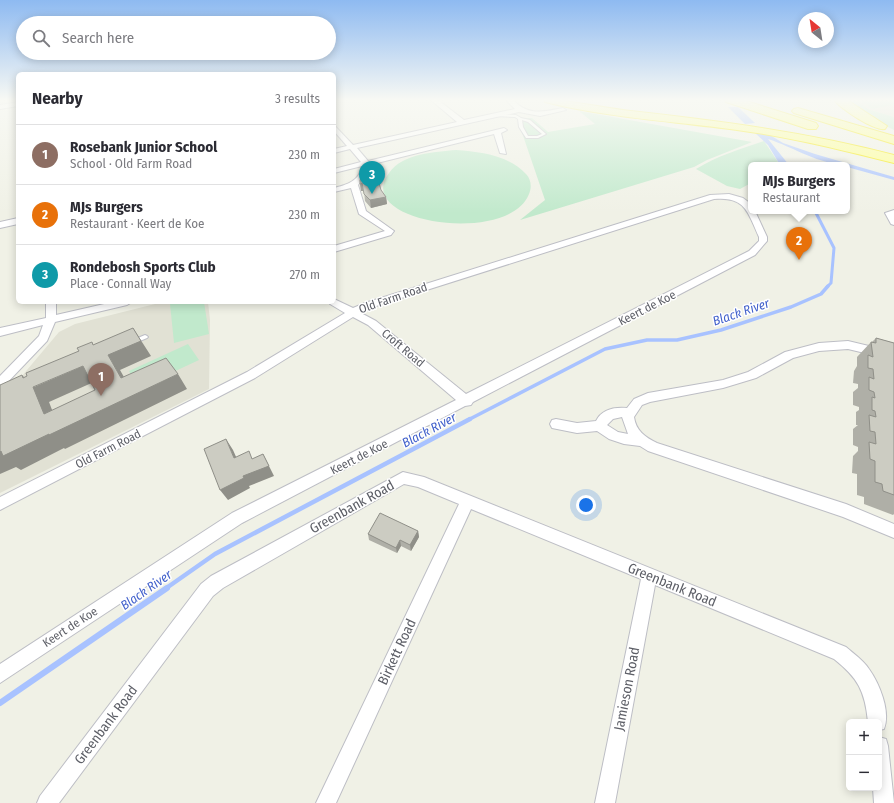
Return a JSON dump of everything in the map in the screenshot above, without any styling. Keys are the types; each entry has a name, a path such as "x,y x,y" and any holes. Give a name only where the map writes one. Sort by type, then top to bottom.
{"highway":[{"path":"805,137 894,159"},
{"path":"848,137 894,152"}],"street":[{"path":"336,190 354,185 366,169 366,163 343,137"},
{"path":"336,151 394,137"},
{"path":"336,170 474,137"},
{"path":"499,137 504,153"},
{"path":"336,248 388,233 390,231 362,212 354,185"},
{"name":"Old Farm Road","path":"0,504 251,375 354,312 381,301 713,197 720,196 735,198 748,208"},
{"path":"894,212 889,213 889,216 894,222"},
{"name":"Keert de Koe","path":"0,674 232,522 467,402 752,253 763,241 763,236 752,214"},
{"path":"0,225 16,221"},
{"name":"Croft Road","path":"336,303 372,323 467,402"},
{"path":"0,383 42,338 51,320 51,304"},
{"path":"0,332 119,304"},
{"path":"894,356 848,345 819,347 789,355 752,374 729,382 706,388 667,393 648,398 638,402 628,416 628,425 634,434 642,441 653,447 846,511 894,531"},
{"path":"600,426 604,418 610,414 616,412 630,413"},
{"path":"556,424 577,428 600,426 607,433 615,437 642,441"},
{"name":"Greenbank Road","path":"47,803 207,590 217,582 403,478 420,481 840,653 856,666 872,689 877,719"},
{"name":"Birkett Road","path":"326,803 468,501"},
{"name":"Jamieson Road","path":"604,803 649,576"},
{"path":"880,755 884,803"}],"lane":[{"path":"129,344 145,337"}],"shaded area":[{"path":"155,304 208,304 210,320 209,389 0,493 0,402 59,332 75,324"}],"green space":[{"path":"524,137 727,137 752,142 707,160 694,167 520,220 545,200"},
{"path":"764,141 778,162 748,162 748,185 740,189 727,186 696,169 704,164 737,150"},
{"path":"456,150 484,153 511,163 519,168 529,178 531,186 529,194 516,210 493,220 466,223 437,222 411,215 392,205 383,190 389,173 395,166 411,157"},
{"path":"170,304 204,304 209,334 174,343"},
{"path":"188,344 199,360 139,388 129,371"}],"water":[{"path":"760,137 774,137 783,143 842,162 827,162 817,159 768,139 787,162 778,162 768,145"},
{"path":"850,164 894,177 894,180 850,168"}],"building":[{"path":"363,175 377,176 381,190 386,197 370,200 364,194 362,183 360,184 360,180"},
{"path":"133,328 141,341 108,355 121,378 166,358 178,374 3,456 1,451 0,452 0,385 22,375 23,378 27,376 26,373 79,351 77,348 92,342 93,345","holes":["83,366 95,390 44,414 33,387"]},
{"path":"876,338 894,343 894,495 883,491 882,484 875,482 875,461 870,459 869,442 876,444 875,432 870,431 869,415 876,417 875,411 872,410 872,397 875,398 874,392 869,390 869,377 874,379 873,369 868,368 868,355 873,357 871,342 876,343"},
{"path":"226,439 234,458 249,451 252,459 263,454 269,466 243,476 244,478 220,490 204,449"},
{"path":"380,513 418,531 410,545 400,540 396,548 368,534"}],"waterway":[{"name":"Black River","path":"817,214 834,248 831,283 828,286"},
{"name":"Black River","path":"468,420 605,349 647,340 677,340 721,330 791,307 821,294 828,286"},
{"name":"Black River","path":"165,589 215,554 470,419"},
{"name":"Black River","path":"0,703 167,588"}],"place":[{"name":"Rondebosh Sports Club","path":"372,194"},
{"name":"MJs Burgers","path":"799,260"},
{"name":"Rosebank Junior School","path":"101,396"}]}
